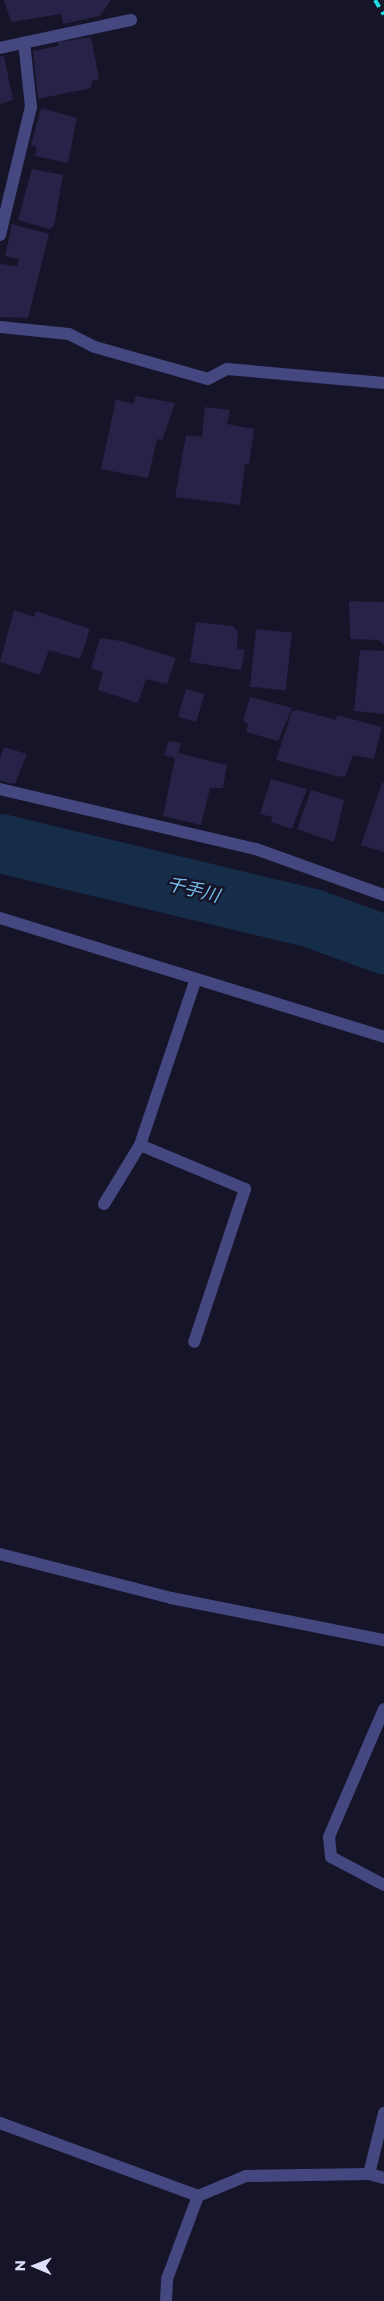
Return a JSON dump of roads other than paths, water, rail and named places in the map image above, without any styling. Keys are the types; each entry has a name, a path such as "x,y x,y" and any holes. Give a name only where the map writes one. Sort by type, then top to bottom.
{"street":[{"path":"0,48 130,20"},
{"path":"0,235 30,107 24,42"},
{"path":"0,327 69,334 95,347 208,379 227,369 384,383"},
{"path":"0,789 256,849 384,895"},
{"path":"0,918 384,1037"},
{"path":"104,1204 140,1145 196,979"},
{"path":"140,1145 245,1189 194,1342"},
{"path":"0,1554 171,1598 384,1640"},
{"path":"384,1709 329,1837 331,1857 384,1885"},
{"path":"370,2174 384,2113"},
{"path":"0,2123 198,2196 246,2176 370,2174 384,2178"},
{"path":"166,2301 167,2279 198,2196"}],"waterway":[{"name":"千手川","path":"0,843 312,918 384,944"}],"railway":[{"path":"375,0 384,15"}]}
